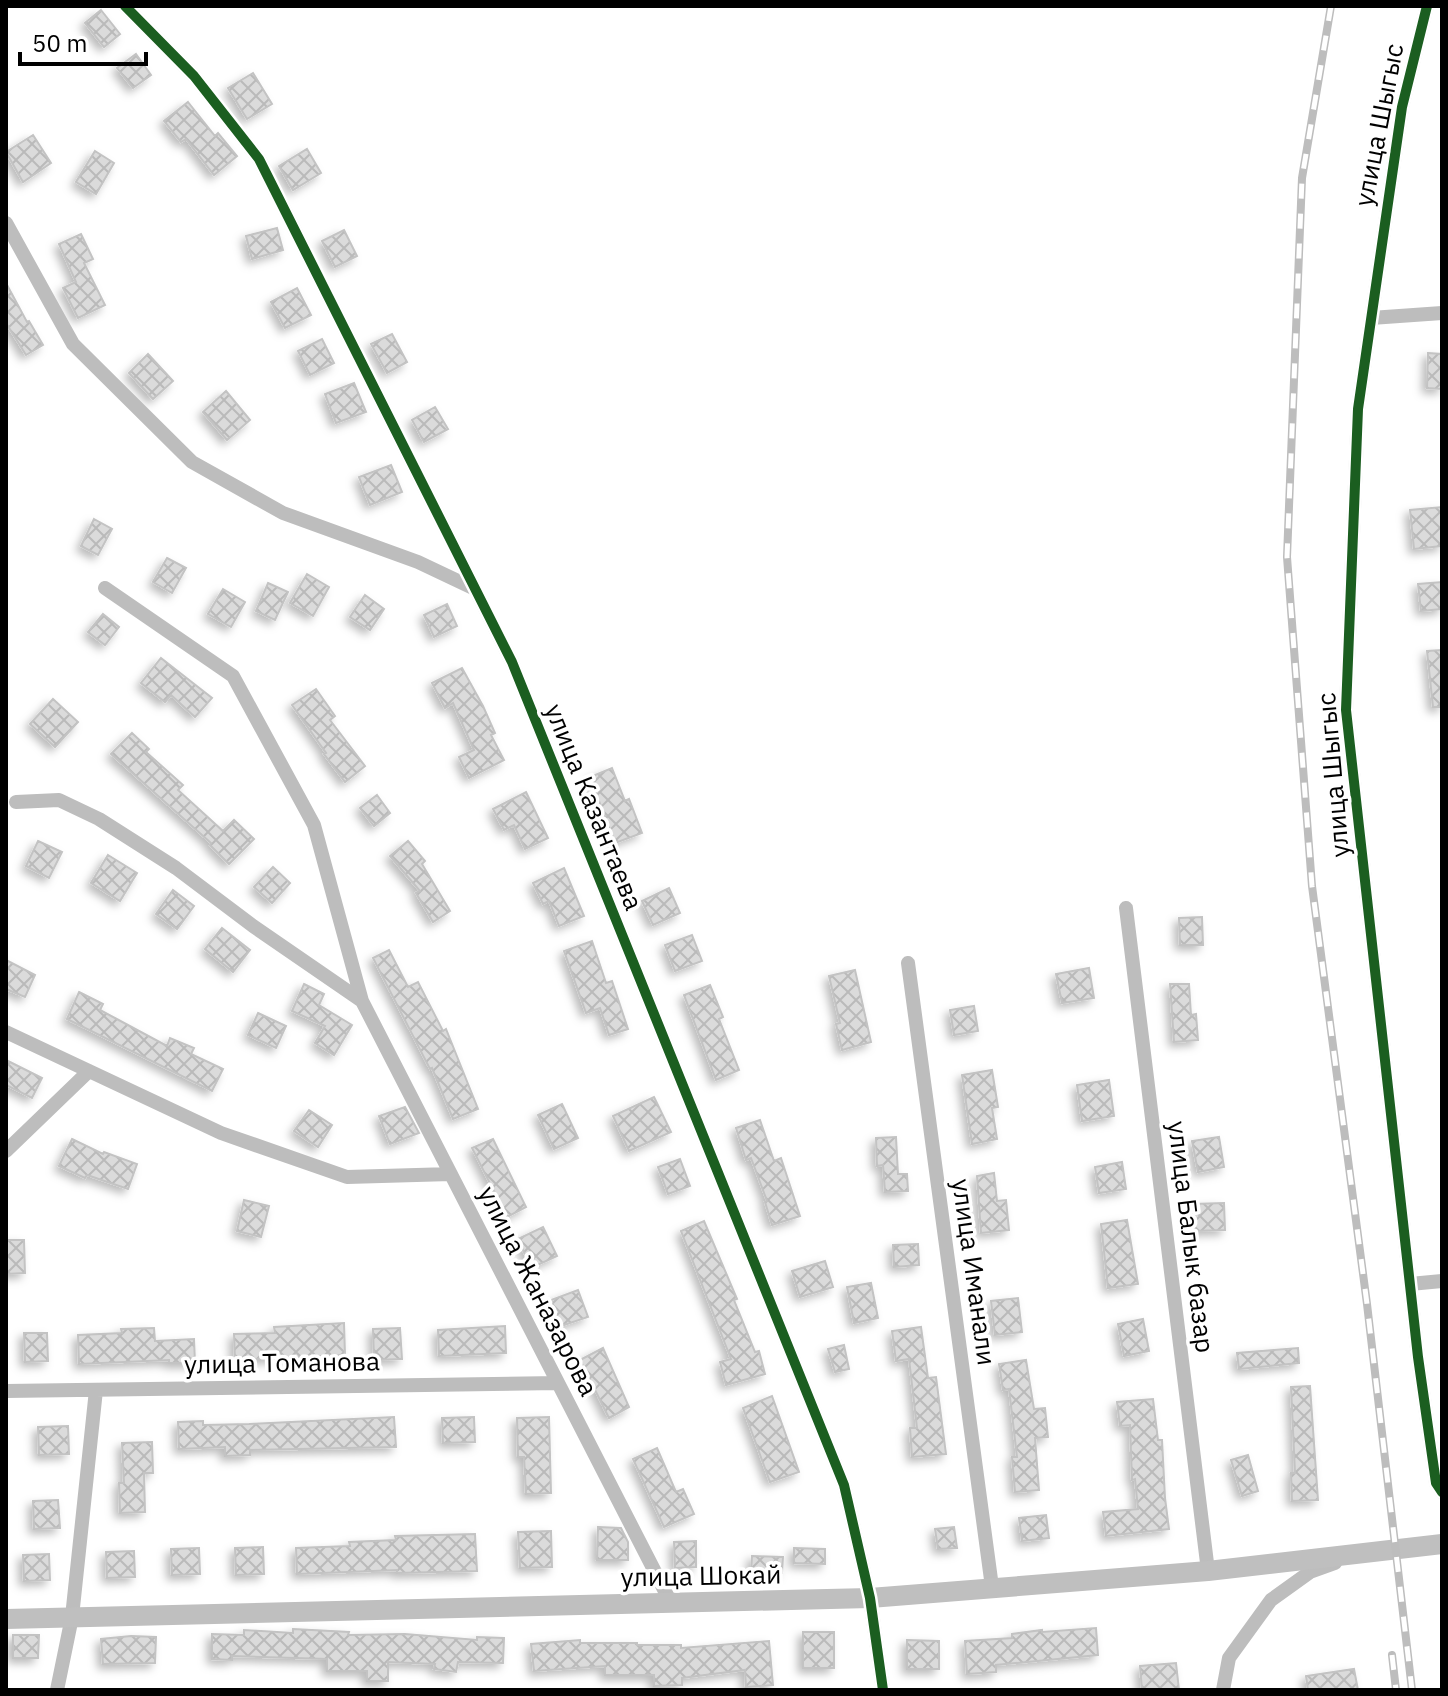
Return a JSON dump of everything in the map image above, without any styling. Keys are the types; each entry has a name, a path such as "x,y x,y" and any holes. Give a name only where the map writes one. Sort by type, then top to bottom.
{"street":[{"name":"улица Казантаева","path":"125,6 194,76 259,159 512,662 844,1485 870,1598 883,1690"},
{"name":"улица Шыгыс","path":"1432,8 1402,107 1358,409 1346,710 1410,1284 1436,1483 1442,1492"},
{"path":"6,223 73,344 192,462 283,513 418,562 475,589"},
{"path":"1371,318 1442,313"},
{"name":"улица Жаназарова","path":"105,588 233,676 314,825 362,1001 671,1603"},
{"name":"улица Жаназарова","path":"16,802 59,800 99,819 176,868 362,1001"},
{"name":"улица Балык базар","path":"1126,908 1208,1571"},
{"name":"улица Иманали","path":"908,963 992,1587"},
{"path":"6,1032 221,1133 347,1177 451,1174"},
{"path":"6,1151 89,1071"},
{"path":"1410,1284 1442,1281"},
{"name":"улица Томанова","path":"6,1391 558,1383"},
{"path":"57,1690 72,1617 96,1390"},
{"name":"улица Шокай","path":"6,1619 870,1598 1208,1571 1442,1544"},
{"path":"1223,1690 1229,1658 1271,1600 1310,1572 1362,1553"}],"building":[{"path":"101,10 120,34 104,47 85,23"},
{"path":"136,54 151,75 133,88 117,68"},
{"path":"253,73 272,104 247,119 228,88"},
{"path":"188,102 215,136 218,133 237,156 214,175 186,139 181,142 164,121"},
{"path":"33,135 51,163 23,182 6,152"},
{"path":"307,149 321,173 293,190 279,166"},
{"path":"95,151 114,163 96,194 76,182"},
{"path":"277,228 283,250 252,259 246,236"},
{"path":"344,230 357,256 335,267 322,241"},
{"path":"81,234 93,259 84,263 105,305 78,318 63,288 76,282 59,244"},
{"path":"6,283 43,345 26,355 6,323"},
{"path":"297,288 311,315 285,328 271,302"},
{"path":"392,334 407,362 387,373 371,344"},
{"path":"322,339 334,363 310,375 298,351"},
{"path":"1428,353 1442,354 1442,389 1427,388"},
{"path":"148,354 173,381 153,399 129,373"},
{"path":"354,383 366,412 336,423 325,394"},
{"path":"226,391 250,420 227,440 203,412"},
{"path":"435,407 448,429 424,442 412,420"},
{"path":"391,465 402,492 370,505 359,477"},
{"path":"1442,507 1442,546 1414,549 1410,510"},
{"path":"94,519 112,529 98,555 81,546"},
{"path":"167,558 186,568 172,593 153,582"},
{"path":"307,574 329,587 313,616 290,603"},
{"path":"1442,582 1442,609 1421,611 1418,584"},
{"path":"268,583 288,592 275,620 256,611"},
{"path":"223,589 245,602 231,627 208,614"},
{"path":"365,595 384,609 370,630 350,617"},
{"path":"447,604 457,626 434,637 424,615"},
{"path":"103,614 119,627 105,645 88,632"},
{"path":"1442,650 1442,707 1433,707 1427,651"},
{"path":"161,658 212,698 195,717 171,695 165,702 141,683"},
{"path":"462,668 483,706 495,733 491,735 504,760 469,778 459,757 474,750 453,703 445,708 432,683"},
{"path":"316,689 335,716 330,720 365,766 345,782 292,705"},
{"path":"53,699 78,722 55,747 30,724"},
{"path":"132,733 149,749 146,752 183,785 178,790 223,831 234,820 254,839 229,864 211,843 111,754"},
{"path":"612,768 625,801 629,799 642,833 615,843 590,777"},
{"path":"526,792 548,838 525,849 514,825 504,830 493,809"},
{"path":"377,795 390,813 374,826 360,808"},
{"path":"38,841 62,852 49,878 26,866"},
{"path":"408,841 425,861 422,864 450,911 433,922 416,893 420,891 390,856"},
{"path":"108,855 137,873 120,901 91,883"},
{"path":"273,867 290,883 272,903 254,887"},
{"path":"564,868 584,916 559,926 549,901 543,904 533,883"},
{"path":"669,888 680,913 653,925 642,901"},
{"path":"173,890 194,906 177,929 156,914"},
{"path":"1202,917 1203,945 1180,945 1179,918"},
{"path":"222,928 250,950 233,972 205,949"},
{"path":"692,935 702,961 675,971 665,945"},
{"path":"592,941 606,983 612,981 628,1029 609,1035 600,1008 586,1013 564,951"},
{"path":"389,950 408,987 418,982 443,1031 446,1029 478,1109 453,1119 432,1068 373,958"},
{"path":"6,960 35,975 25,997 6,989"},
{"path":"1089,968 1094,998 1062,1003 1056,974"},
{"path":"855,970 871,1042 842,1050 836,1024 840,1023 829,976"},
{"path":"304,984 324,994 319,1005 352,1025 334,1055 315,1043 325,1026 292,1011"},
{"path":"1170,984 1189,984 1191,1015 1196,1014 1198,1040 1174,1042"},
{"path":"710,985 723,1017 719,1019 739,1070 716,1080 684,995"},
{"path":"79,992 103,1004 100,1010 167,1046 170,1038 194,1048 191,1054 223,1069 212,1091 67,1019"},
{"path":"974,1006 978,1031 954,1035 950,1010"},
{"path":"258,1013 286,1026 276,1048 248,1035"},
{"path":"6,1060 42,1078 32,1098 6,1085"},
{"path":"992,1070 998,1107 992,1108 997,1139 972,1144 962,1075"},
{"path":"1109,1080 1114,1116 1082,1121 1077,1085"},
{"path":"654,1097 671,1132 629,1151 613,1116"},
{"path":"562,1104 578,1138 554,1149 538,1115"},
{"path":"405,1107 419,1133 390,1144 379,1116"},
{"path":"309,1110 332,1125 318,1147 294,1131"},
{"path":"760,1120 774,1161 781,1158 800,1216 772,1225 767,1201 751,1158 746,1160 736,1128"},
{"path":"896,1137 898,1174 907,1174 908,1191 885,1192 883,1165 877,1166 876,1138"},
{"path":"1219,1137 1224,1167 1198,1172 1192,1141"},
{"path":"72,1139 103,1154 137,1164 128,1189 87,1175 85,1178 59,1166"},
{"path":"493,1139 526,1207 507,1217 472,1148"},
{"path":"680,1159 690,1186 668,1194 658,1167"},
{"path":"1122,1162 1126,1189 1099,1193 1095,1167"},
{"path":"994,1173 997,1201 1006,1200 1009,1230 981,1233 977,1176"},
{"path":"244,1200 269,1206 261,1237 237,1231"},
{"path":"1224,1203 1225,1230 1193,1231 1192,1204"},
{"path":"1127,1220 1138,1284 1108,1288 1101,1224"},
{"path":"704,1221 737,1299 734,1300 755,1352 759,1351 765,1374 726,1385 720,1362 731,1359 681,1231"},
{"path":"543,1227 557,1256 531,1268 518,1239"},
{"path":"6,1240 24,1240 25,1273 6,1274"},
{"path":"918,1244 919,1265 894,1267 893,1245"},
{"path":"825,1261 833,1287 800,1297 792,1271"},
{"path":"871,1283 878,1318 854,1323 847,1287"},
{"path":"578,1290 588,1317 561,1326 551,1300"},
{"path":"1018,1298 1022,1332 995,1335 991,1301"},
{"path":"1143,1319 1149,1351 1124,1356 1118,1324"},
{"path":"344,1323 345,1355 235,1360 234,1334 275,1333 274,1327"},
{"path":"505,1326 506,1353 439,1356 438,1330"},
{"path":"921,1327 928,1378 936,1377 946,1454 912,1457 910,1428 917,1428 909,1359 896,1361 892,1331"},
{"path":"154,1328 155,1341 194,1339 195,1363 169,1363 169,1360 79,1364 78,1335"},
{"path":"400,1328 402,1359 374,1360 373,1329"},
{"path":"24,1333 47,1333 48,1361 25,1362"},
{"path":"844,1345 849,1369 835,1372 828,1349"},
{"path":"603,1348 629,1407 609,1418 580,1360"},
{"path":"1298,1348 1299,1363 1239,1369 1237,1353"},
{"path":"1026,1360 1034,1409 1045,1408 1048,1437 1035,1438 1039,1490 1015,1492 1012,1457 1017,1457 1009,1389 1003,1390 999,1364"},
{"path":"1310,1386 1318,1500 1292,1501 1291,1473 1295,1473 1291,1387"},
{"path":"772,1396 799,1472 770,1482 743,1408"},
{"path":"1153,1399 1158,1440 1162,1440 1169,1529 1106,1536 1103,1512 1138,1509 1135,1479 1132,1480 1130,1425 1120,1426 1117,1402"},
{"path":"394,1417 396,1447 250,1450 250,1455 225,1456 225,1447 179,1449 178,1422 249,1424"},
{"path":"474,1417 475,1442 443,1443 442,1418"},
{"path":"549,1417 551,1493 526,1494 524,1457 518,1457 517,1418"},
{"path":"68,1426 69,1454 39,1455 38,1427"},
{"path":"152,1442 153,1473 144,1473 145,1512 120,1513 119,1483 124,1483 122,1443"},
{"path":"657,1448 676,1492 683,1489 694,1514 664,1527 633,1459"},
{"path":"1248,1455 1258,1491 1242,1496 1231,1460"},
{"path":"58,1500 60,1528 34,1529 33,1501"},
{"path":"1046,1515 1049,1538 1022,1541 1019,1518"},
{"path":"598,1527 621,1528 628,1542 628,1560 597,1560"},
{"path":"954,1527 957,1548 938,1549 935,1529"},
{"path":"551,1531 552,1567 520,1568 518,1532"},
{"path":"475,1534 477,1571 297,1574 296,1548 350,1546 349,1542 396,1540 395,1536"},
{"path":"696,1541 696,1567 675,1568 674,1542"},
{"path":"263,1547 264,1574 236,1575 235,1548"},
{"path":"199,1548 200,1574 172,1575 171,1549"},
{"path":"794,1548 825,1549 825,1564 794,1563"},
{"path":"134,1551 135,1577 107,1578 106,1552"},
{"path":"49,1554 50,1580 24,1581 23,1555"},
{"path":"752,1556 783,1557 782,1573 751,1572"},
{"path":"1096,1628 1098,1655 996,1665 996,1672 967,1674 965,1641 1012,1638 1012,1634 1042,1630"},
{"path":"293,1629 349,1632 348,1635 405,1634 477,1640 477,1637 504,1638 503,1663 458,1662 456,1672 434,1669 435,1664 388,1662 388,1681 367,1681 367,1671 327,1671 327,1659 232,1656 232,1660 212,1659 212,1634 244,1635 244,1630 293,1633"},
{"path":"803,1632 834,1632 834,1668 803,1668"},
{"path":"13,1635 39,1635 38,1658 13,1658"},
{"path":"156,1637 155,1663 103,1664 101,1639"},
{"path":"580,1640 580,1643 681,1645 681,1648 769,1641 773,1685 746,1687 745,1670 682,1678 682,1685 654,1686 654,1675 605,1675 605,1666 534,1671 531,1644"},
{"path":"907,1640 939,1641 939,1669 907,1669"},
{"path":"1176,1663 1179,1690 1142,1690 1140,1666"},
{"path":"1354,1669 1358,1690 1308,1690 1306,1676"}],"railway":[{"path":"1331,6 1302,178 1287,557 1312,886 1367,1304 1412,1690"},
{"path":"1392,1655 1396,1690"}],"cycle path":[{"path":"125,6 194,76 259,159 512,662 844,1485 870,1598 883,1690"},
{"path":"1427,6 1402,107 1358,409 1346,710 1418,1357 1436,1483 1442,1492"}]}
